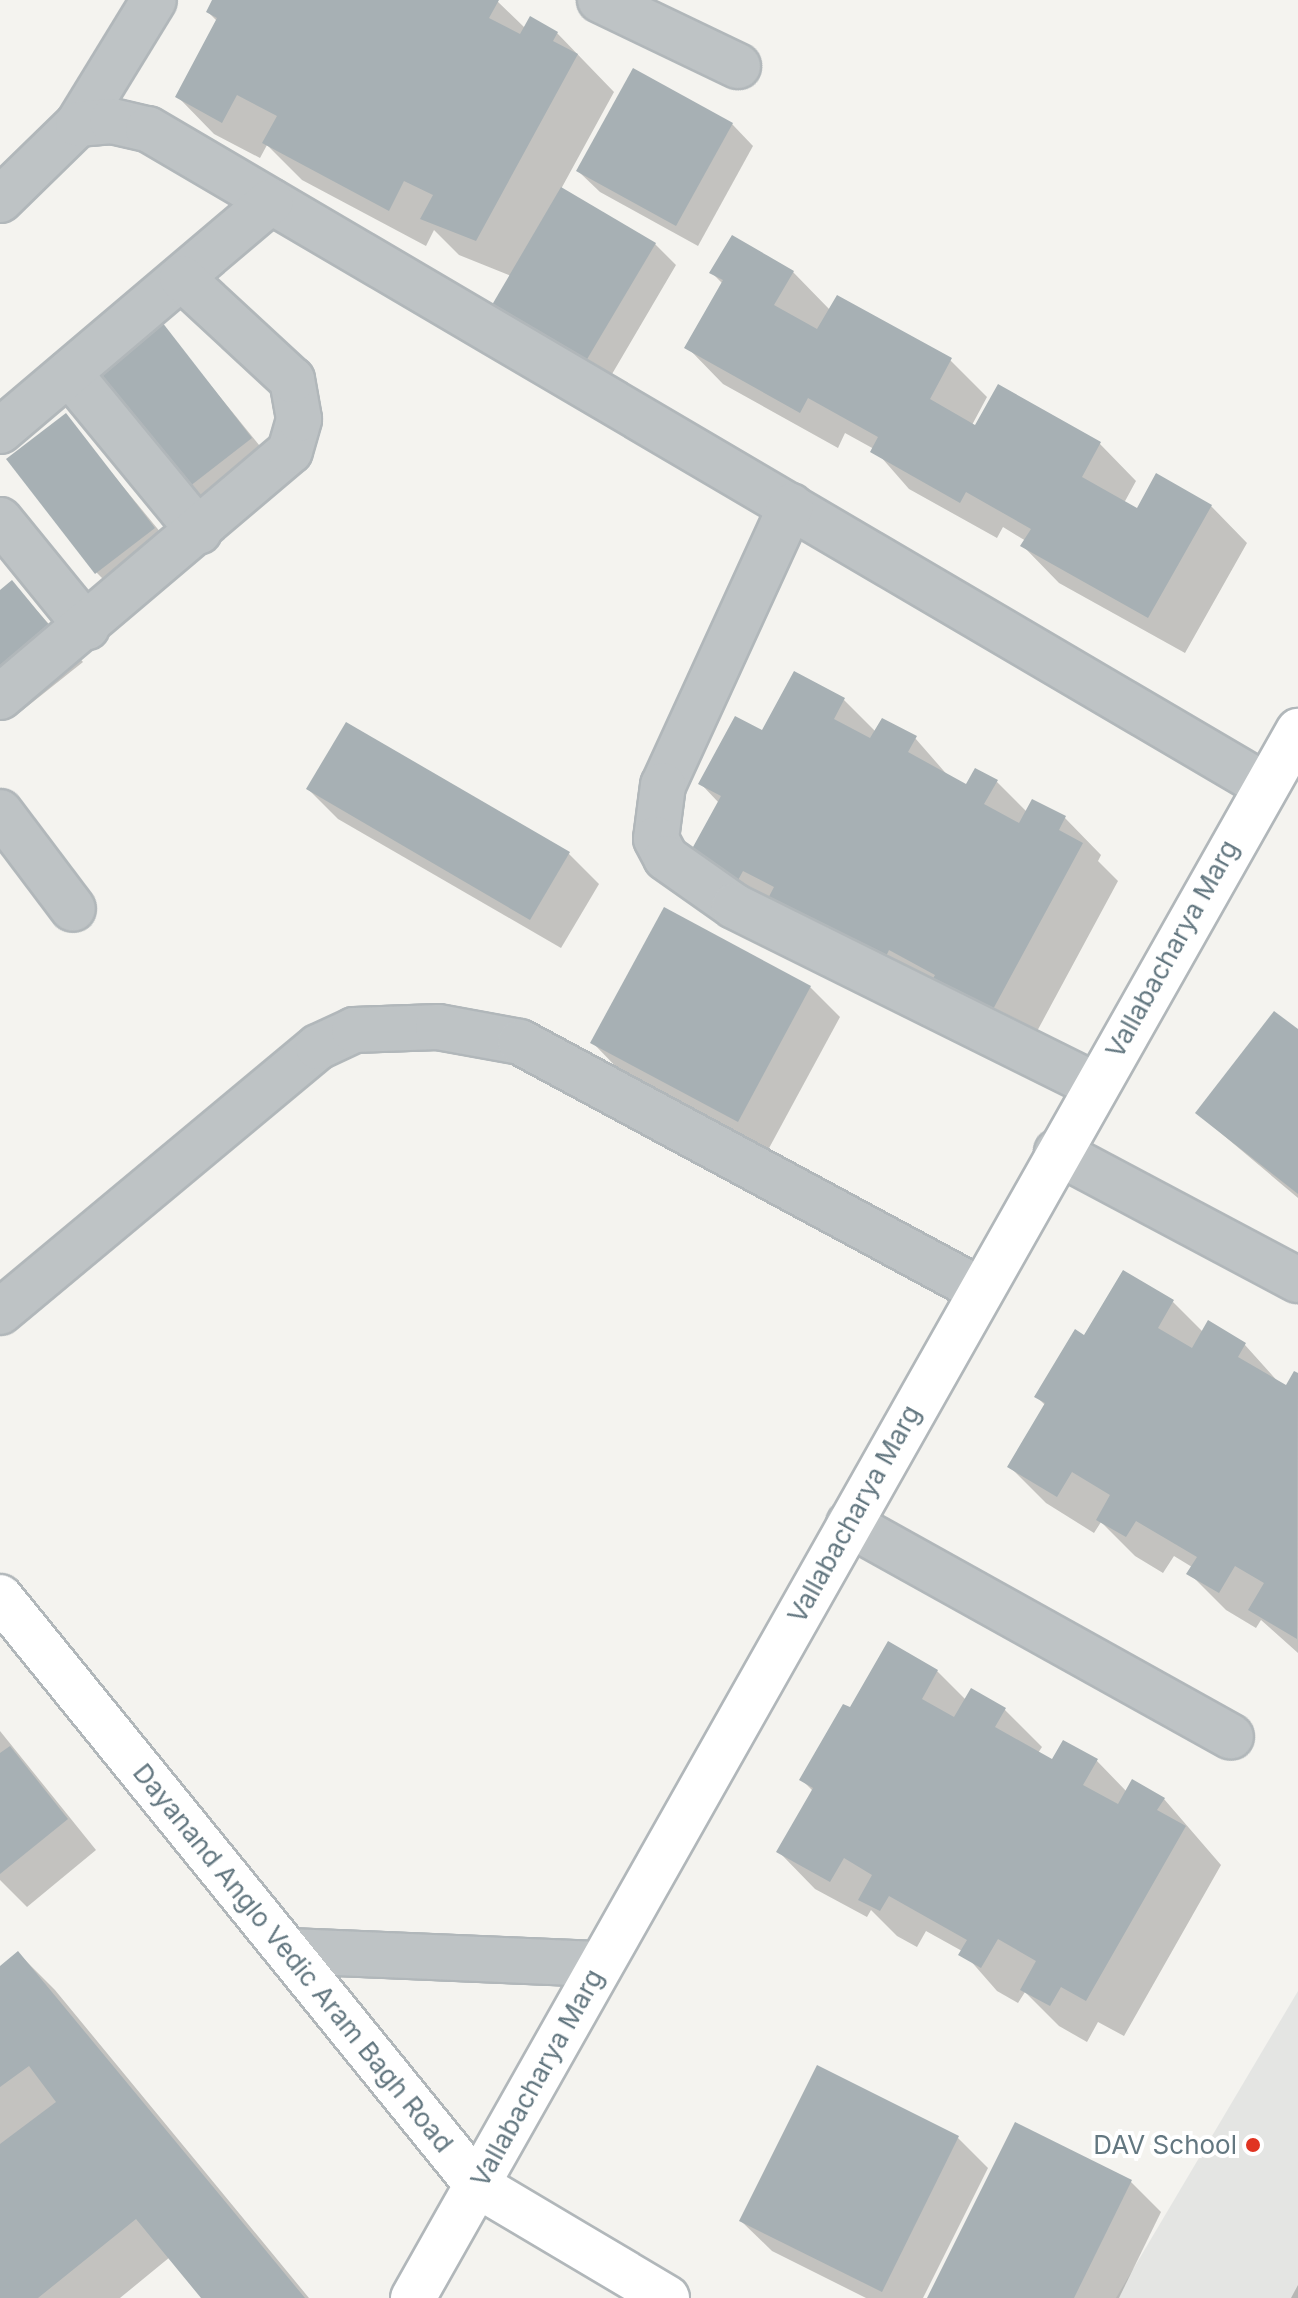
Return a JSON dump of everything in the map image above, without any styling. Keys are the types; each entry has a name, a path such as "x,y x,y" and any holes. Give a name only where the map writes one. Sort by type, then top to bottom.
{"street":[{"path":"0,200 78,124 154,0"},
{"path":"600,0 738,66"},
{"path":"78,124 112,121 148,129 1264,785"},
{"path":"0,431 271,201"},
{"path":"0,697 87,627 290,451 299,419 292,380 182,278"},
{"path":"69,373 199,531"},
{"path":"791,506 663,785 656,839 666,858 734,906 1094,1085"},
{"path":"0,520 87,627"},
{"name":"Vallabacharya Marg","path":"413,2298 1094,1085 1264,785 1298,731"},
{"path":"0,812 73,909"},
{"path":"0,1312 318,1047 354,1030 438,1027 520,1042 980,1290"},
{"path":"1057,1152 1298,1280"},
{"path":"849,1524 1231,1737"},
{"name":"Dayanand Anglo Vedic Aram Bagh Road","path":"0,1597 477,2185 667,2298"},
{"path":"288,1951 600,1964"}],"shaded area":[{"name":"DAV School","path":"1298,1991 1298,2298 1116,2298"}],"building":[{"path":"212,0 499,0 489,18 520,34 530,16 558,32 553,41 578,54 476,241 420,219 433,195 404,181 389,211 262,143 277,116 237,95 222,123 175,97 217,18 206,12"},
{"path":"633,68 733,123 676,226 576,171"},
{"path":"561,187 656,243 583,366 489,310"},
{"path":"732,235 794,271 774,305 817,329 837,295 952,358 930,399 975,425 998,384 1101,442 1082,477 1137,508 1156,473 1212,505 1148,618 1020,546 1031,529 966,492 960,503 870,452 878,437 808,398 800,413 684,348 723,280 709,273"},
{"path":"162,322 252,438 185,490 94,374"},
{"path":"66,413 155,528 95,574 6,459"},
{"path":"12,580 54,631 0,675 0,590"},
{"path":"794,671 845,698 834,719 870,738 882,718 917,736 908,752 966,784 975,768 998,780 984,804 1019,823 1032,799 1066,816 1059,830 1083,843 991,1013 923,996 935,975 889,950 878,973 762,910 774,887 743,871 731,893 682,867 721,796 698,784 735,716 762,730"},
{"path":"346,722 570,852 530,920 306,789"},
{"path":"664,907 811,986 738,1122 590,1043"},
{"path":"1274,1011 1298,1029 1298,1194 1195,1113"},
{"path":"1123,1270 1174,1300 1158,1328 1192,1348 1208,1320 1246,1343 1238,1357 1286,1385 1294,1371 1298,1373 1297,1639 1248,1610 1264,1583 1235,1566 1219,1593 1186,1574 1197,1557 1136,1521 1126,1537 1096,1520 1110,1495 1072,1472 1057,1497 1007,1467 1045,1403 1034,1397 1075,1329 1084,1335"},
{"path":"888,1641 938,1670 922,1699 954,1717 971,1688 1006,1708 995,1727 1052,1759 1063,1740 1098,1759 1083,1785 1118,1804 1132,1779 1165,1798 1157,1810 1186,1826 1086,2001 1061,1987 1050,2006 1020,1990 1036,1961 998,1939 981,1968 958,1955 967,1940 889,1896 880,1911 858,1900 872,1875 844,1858 830,1882 776,1852 813,1788 799,1780 843,1704 850,1707"},
{"path":"10,1746 68,1819 0,1874 0,1753"},
{"path":"18,1951 305,2298 201,2298 136,2219 38,2298 0,2298 0,2144 56,2102 29,2066 0,2087 0,1966"},
{"path":"817,2065 959,2136 882,2292 739,2221"},
{"path":"1015,2122 1132,2180 1074,2298 927,2298"}],"place":[{"name":"DAV School","path":"1253,2145"}]}
